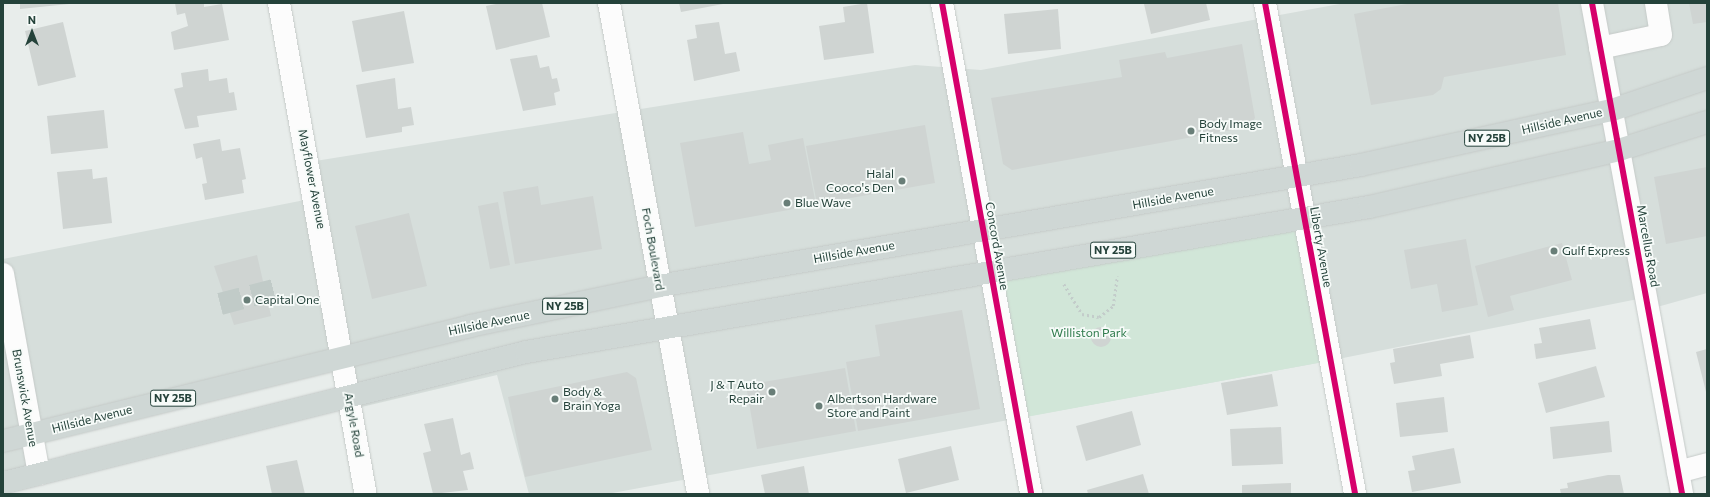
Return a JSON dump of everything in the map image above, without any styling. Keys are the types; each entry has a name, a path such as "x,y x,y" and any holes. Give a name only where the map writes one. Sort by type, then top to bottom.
{"main road":[{"name":"Hillside Avenue","path":"3,441 342,355 659,286 1297,177 1612,110 1707,78"},
{"name":"NY 25B","path":"3,483 348,395 526,352 667,325 1377,206 1619,150 1707,122"}],"street":[{"name":"Mayflower Avenue","path":"279,3 342,355"},
{"name":"Foch Boulevard","path":"609,3 659,286 698,494"},
{"name":"Concord Avenue","path":"942,3 1031,494"},
{"name":"Liberty Avenue","path":"1265,3 1355,494"},
{"name":"Marcellus Road","path":"1592,3 1682,494"},
{"path":"1600,48 1661,35 1656,3"},
{"name":"Brunswick Avenue","path":"3,274 39,474"},
{"name":"Argyle Road","path":"342,355 366,494"},
{"path":"1678,472 1707,464"}],"path":[{"path":"1055,259 1075,307 1092,318 1099,318 1114,306 1117,249"}],"shaded area":[{"path":"1345,3 1707,3 1707,293 1650,309 1648,297 1323,362 607,494 529,494 497,375 353,409 342,355 32,434 39,474 3,483 3,259 315,198 309,162 915,65 981,70"}],"green space":[{"name":"Williston Park","path":"1300,227 1323,362 1026,417 999,276"}],"building":[{"path":"20,3 69,3 69,4 20,9"},
{"path":"175,3 204,3 204,7 222,4 229,40 174,50 171,32 188,26 185,13 177,15"},
{"path":"501,3 542,3 550,37 496,50 486,6"},
{"path":"679,3 723,3 723,4 681,12"},
{"path":"867,3 874,53 824,60 819,26 845,22 843,7"},
{"path":"1206,3 1210,20 1151,34 1144,4"},
{"path":"1412,3 1558,3 1566,55 1444,77 1441,89 1433,95 1371,105 1354,14"},
{"path":"1689,3 1707,3 1707,22 1693,24"},
{"path":"1058,9 1061,49 1008,54 1004,14"},
{"path":"404,11 414,63 362,72 352,21"},
{"path":"63,22 76,77 38,86 25,31"},
{"path":"719,22 725,54 736,52 740,71 694,81 687,40 697,38 695,25"},
{"path":"1242,44 1255,118 1248,127 1012,170 1003,164 991,98 1122,77 1119,60 1165,52 1167,58"},
{"path":"537,55 540,68 549,66 552,79 557,78 560,91 554,93 556,105 523,111 510,59"},
{"path":"208,69 209,81 227,78 229,93 234,92 237,110 197,116 199,127 185,129 174,89 183,87 181,73"},
{"path":"395,78 398,109 411,107 414,125 402,127 402,132 366,138 356,85"},
{"path":"104,110 108,148 51,154 47,116"},
{"path":"925,125 935,183 817,204 806,146"},
{"path":"743,132 749,164 771,160 768,145 803,138 816,205 695,227 680,143"},
{"path":"220,139 222,151 240,148 246,179 242,180 244,193 205,200 202,184 207,183 202,157 196,159 193,144"},
{"path":"1707,167 1707,236 1666,244 1654,177"},
{"path":"92,169 93,179 107,177 112,223 63,229 57,172"},
{"path":"538,186 541,205 593,196 602,249 515,264 503,192"},
{"path":"498,202 510,265 490,269 478,206"},
{"path":"409,213 427,286 372,299 355,226"},
{"path":"1466,239 1478,305 1442,312 1437,284 1411,289 1404,250"},
{"path":"1562,243 1572,280 1510,296 1514,310 1488,317 1475,266"},
{"name":"Capital One","path":"257,255 271,316 234,325 214,266"},
{"path":"962,310 980,409 858,431 846,362 880,356 875,325"},
{"path":"1590,319 1596,349 1536,359 1534,344 1542,343 1539,328"},
{"path":"1101,327 1108,330 1111,337 1108,344 1101,347 1094,344 1091,337 1094,330"},
{"path":"1470,335 1474,358 1440,364 1442,376 1394,384 1390,363 1395,362 1393,349"},
{"path":"1707,349 1707,392 1706,392 1696,352"},
{"path":"1596,366 1605,397 1546,413 1538,383"},
{"path":"845,368 856,431 757,449 746,385"},
{"path":"627,372 636,378 652,450 525,477 508,397"},
{"path":"1272,374 1278,406 1227,415 1221,383"},
{"path":"1444,397 1448,432 1400,437 1396,403"},
{"path":"1132,411 1141,445 1086,461 1076,426"},
{"path":"453,418 461,455 470,452 474,469 463,471 468,490 433,494 423,453 431,451 424,424"},
{"path":"1609,421 1612,452 1553,459 1550,427"},
{"path":"1281,427 1283,464 1232,466 1230,429"},
{"path":"951,446 959,480 906,493 898,459"},
{"path":"1454,448 1461,483 1412,492 1408,471 1415,470 1412,456"},
{"path":"297,460 305,494 272,494 266,466"},
{"path":"804,466 809,494 765,494 761,475"},
{"path":"1143,474 1149,494 1088,494 1087,490"},
{"path":"1608,475 1620,475 1624,494 1561,494 1560,489 1568,488 1567,483"},
{"path":"1291,483 1291,494 1242,494 1242,485"}],"tunnel":[{"path":"220,304 274,290"}],"cycle path":[{"path":"942,3 1031,494"},
{"path":"1265,3 1355,494"},
{"path":"1592,3 1682,494"}],"place":[{"name":"Body Image Fitness","path":"1191,131"},
{"name":"Halal Cooco's Den","path":"902,181"},
{"name":"Blue Wave","path":"787,203"},
{"name":"Gulf Express","path":"1554,251"},
{"name":"Capital One","path":"247,300"},
{"name":"J & T Auto Repair","path":"772,392"},
{"name":"Body & Brain Yoga","path":"555,399"},
{"name":"Albertson Hardware Store and Paint","path":"819,406"}]}
